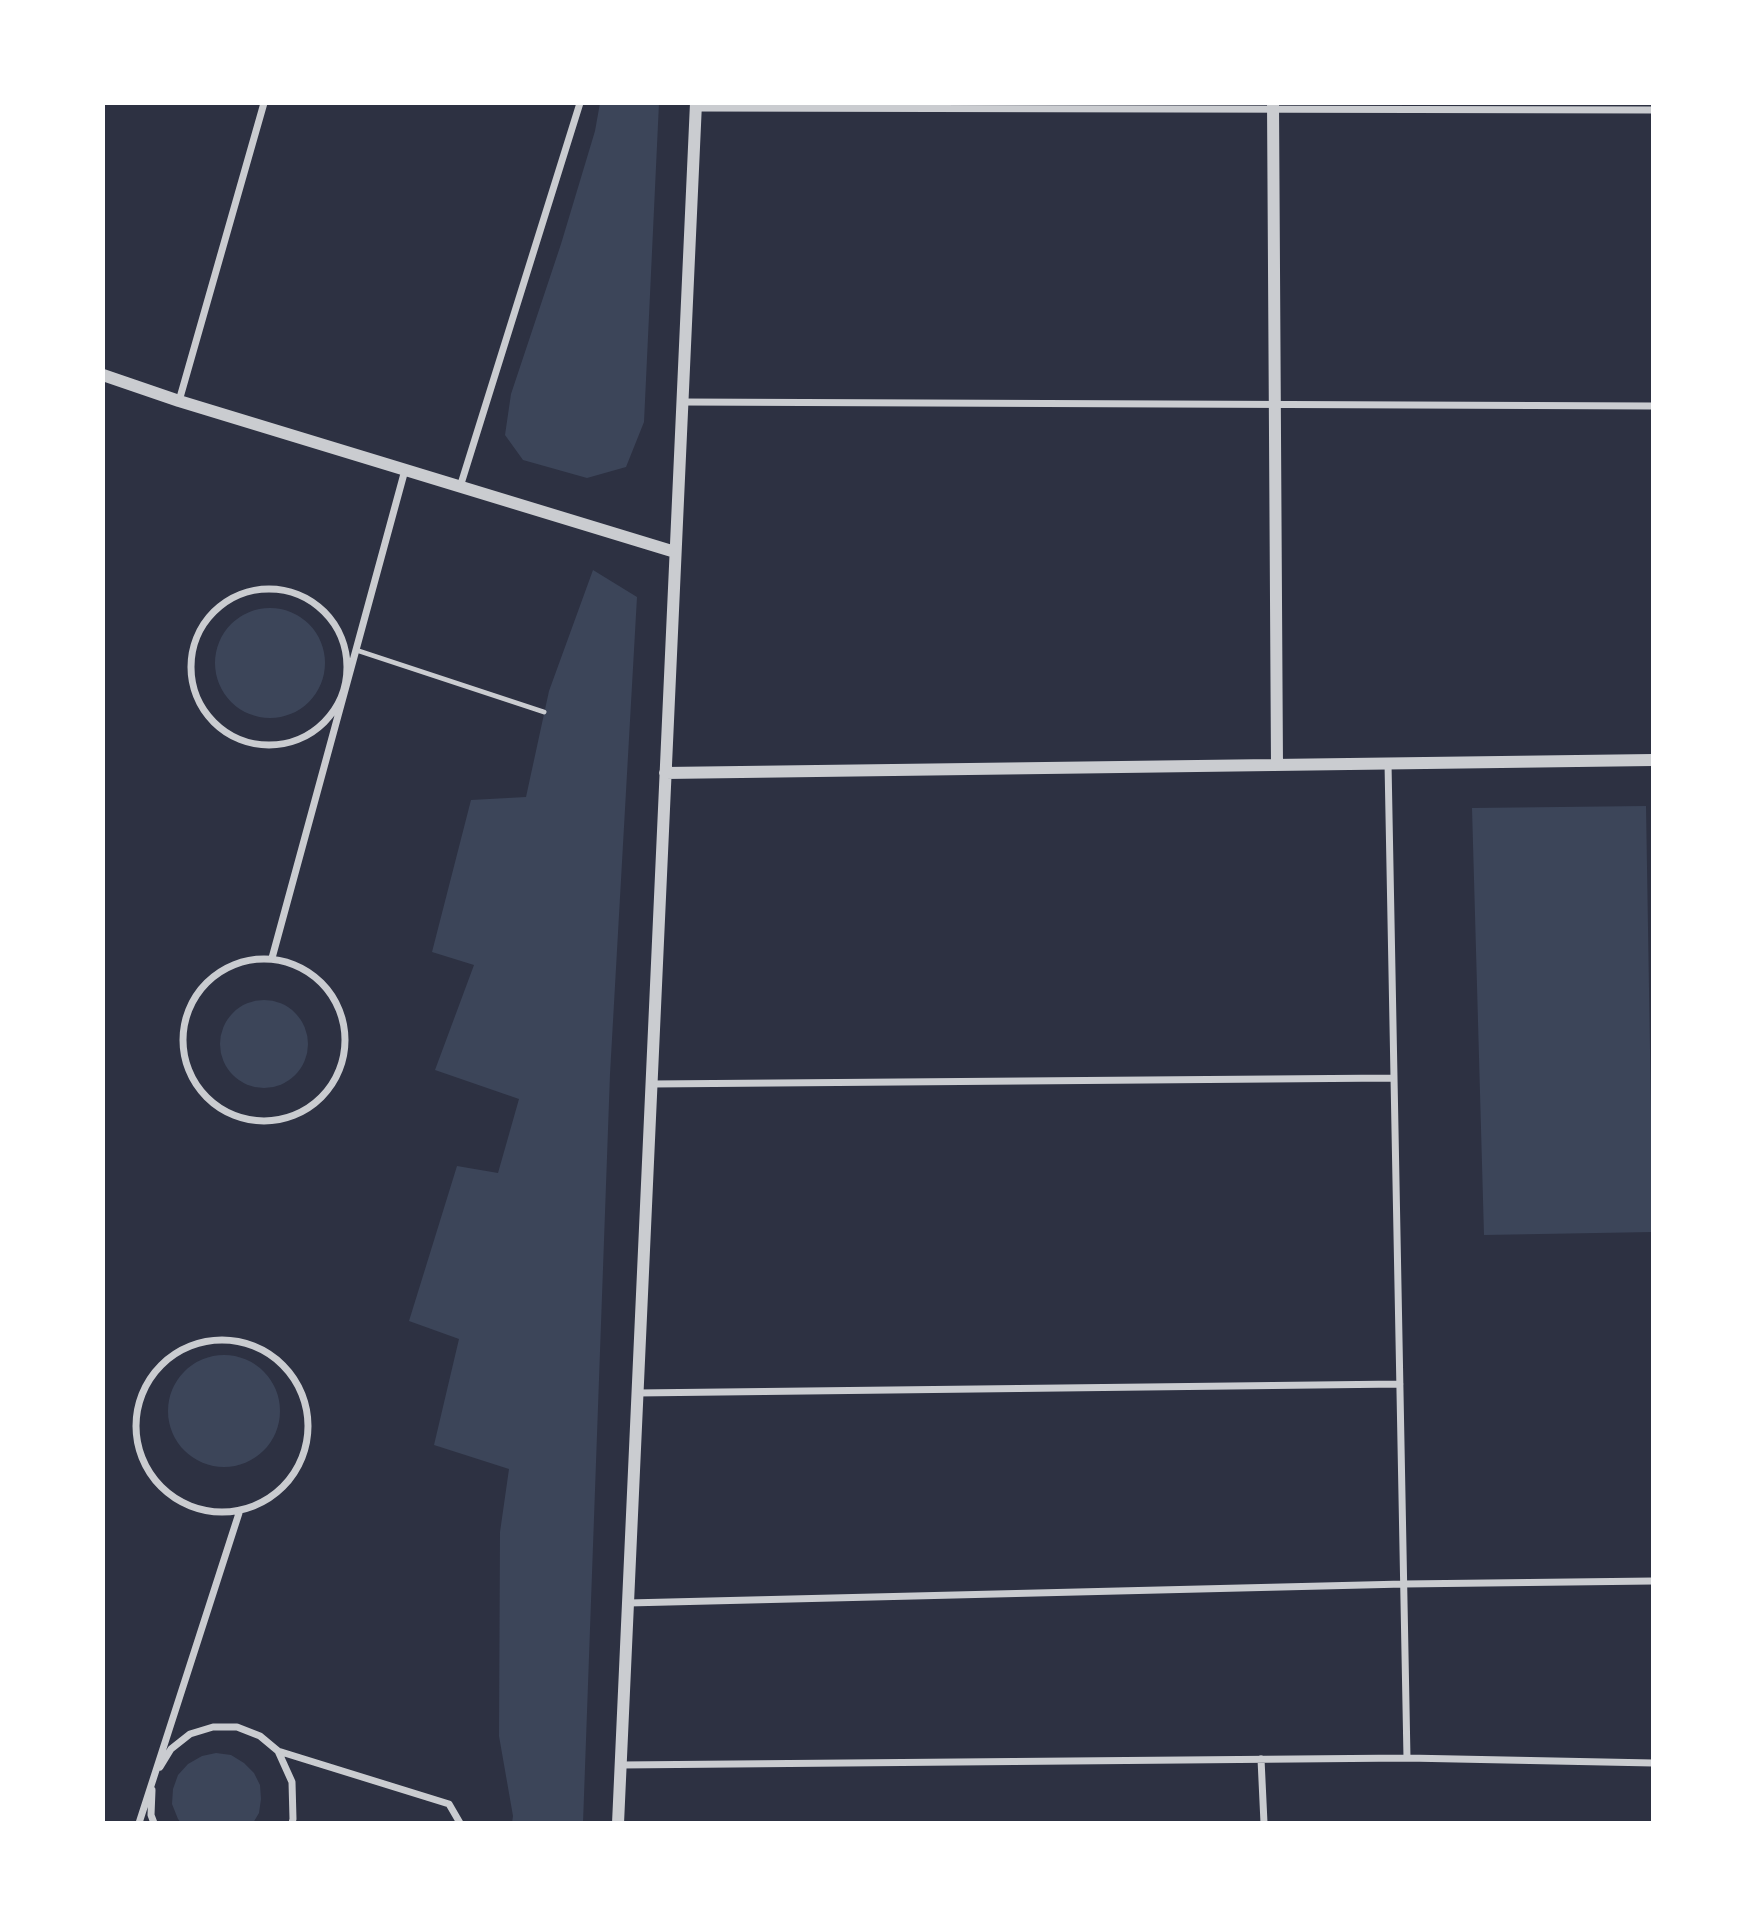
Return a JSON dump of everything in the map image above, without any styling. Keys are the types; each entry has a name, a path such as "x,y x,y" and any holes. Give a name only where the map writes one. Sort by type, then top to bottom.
{"street":[{"path":"179,401 264,103"},
{"path":"460,487 580,103"},
{"path":"618,1823 695,106 1273,106 1653,110"},
{"path":"1273,106 1277,765"},
{"path":"103,375 179,401 675,552"},
{"path":"682,402 1653,407"},
{"path":"272,958 405,470"},
{"path":"277,589 305,596 328,614 343,639 349,667 343,696 328,721 304,738 276,746 247,744 222,731 202,709 191,682 191,652 202,625 222,604 248,591 277,589"},
{"path":"665,773 1653,760"},
{"path":"1388,763 1407,1758"},
{"path":"272,958 297,965 319,979 335,999 344,1023 345,1049 339,1074 324,1096 304,1111 278,1121 249,1121 223,1111 202,1094 187,1069 182,1042 186,1014 200,990 220,971 246,960 272,958"},
{"path":"652,1084 1394,1079"},
{"path":"139,1823 240,1510 266,1499 288,1482 303,1457 309,1429 305,1401 292,1376 273,1355 247,1343 219,1339 191,1345 166,1359 148,1382 138,1408 136,1437 144,1464 161,1487 184,1503 202,1509 240,1510"},
{"path":"637,1393 1400,1384"},
{"path":"628,1603 1404,1584 1653,1581"},
{"path":"154,1823 151,1815 152,1780 171,1749 190,1734 213,1727 237,1727 260,1736 278,1751 449,1804 460,1823"},
{"path":"278,1751 292,1782 292,1823"},
{"path":"621,1765 1407,1758 1653,1763"},
{"path":"1261,1759 1264,1823"}],"lane":[{"path":"356,650 544,712"}],"shaded area":[{"path":"600,103 659,103 644,422 626,467 587,478 523,460 505,435 511,394 561,244 595,131"},
{"path":"593,570 637,597 610,1074 583,1823 512,1823 499,1736 500,1532 509,1469 434,1445 459,1339 409,1321 457,1166 498,1173 519,1099 435,1070 474,965 432,952 471,800 526,797 549,691"},
{"path":"270,608 291,612 309,624 321,642 325,663 321,684 309,702 291,714 270,718 249,714 231,702 219,684 215,663 219,642 231,624 249,612"},
{"path":"1646,806 1653,1232 1484,1235 1472,808"},
{"path":"264,1000 281,1004 295,1013 304,1027 308,1044 304,1061 295,1075 281,1084 264,1088 247,1084 233,1075 224,1061 220,1044 224,1027 233,1013 247,1004"},
{"path":"224,1355 245,1359 264,1371 276,1390 280,1411 276,1432 264,1451 245,1463 224,1467 203,1463 184,1451 172,1432 168,1411 172,1390 184,1371 203,1359"},
{"path":"216,1753 231,1755 254,1773 260,1785 261,1799 259,1813 253,1823 181,1823 178,1819 172,1804 178,1775 188,1764 202,1756"}]}
